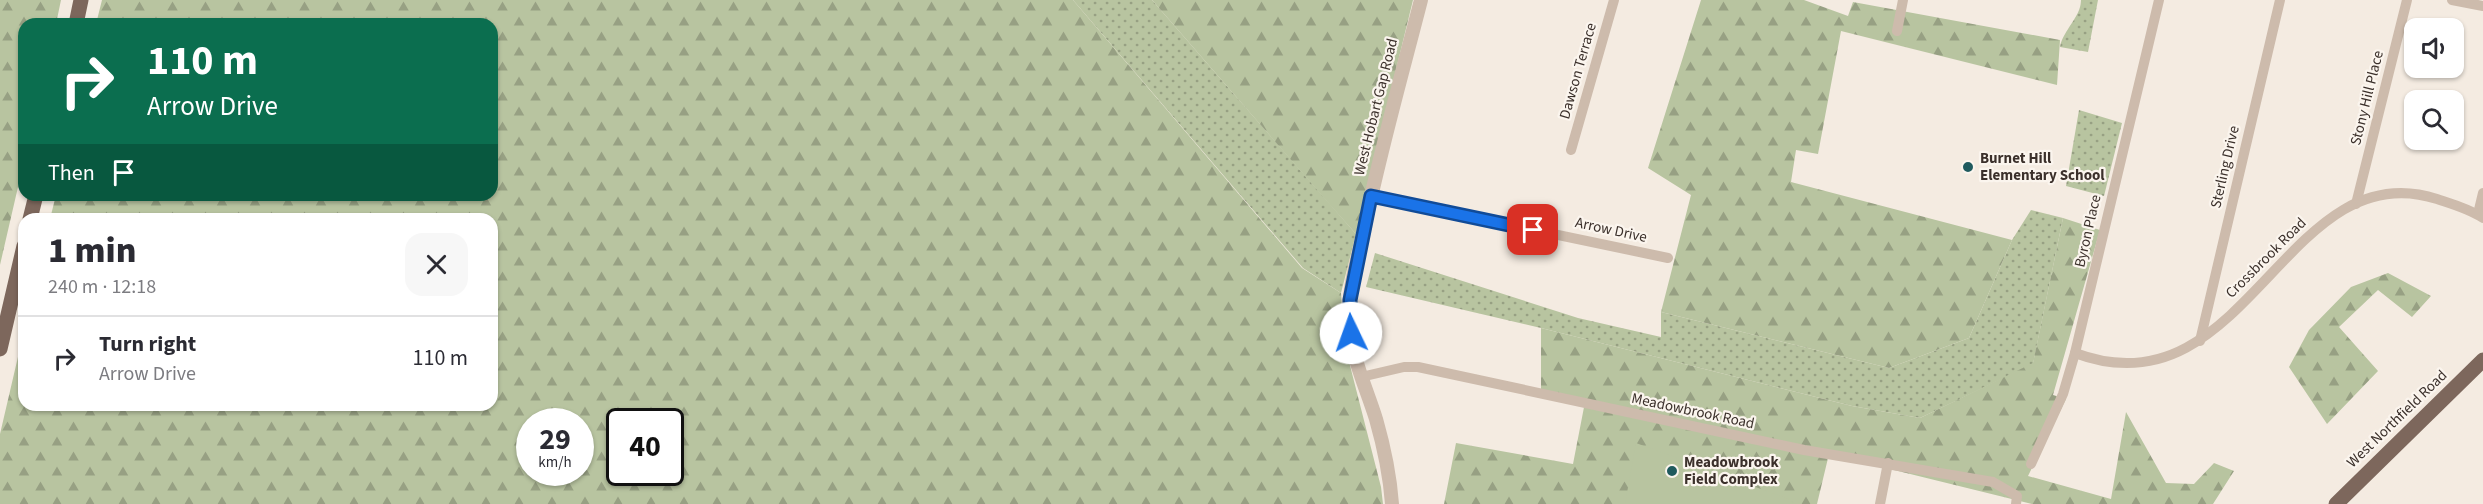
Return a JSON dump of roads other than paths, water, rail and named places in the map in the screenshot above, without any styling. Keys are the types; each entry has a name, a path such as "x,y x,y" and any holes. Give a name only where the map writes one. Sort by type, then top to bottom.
{"main road":[{"path":"77,18 81,0"},
{"path":"0,350 18,272"},
{"name":"West Northfield Road","path":"2336,504 2483,360"}],"street":[{"name":"West Hobart Gap Road","path":"1392,504 1390,482 1376,421 1361,377 1349,321 1350,300 1371,196 1421,0"},
{"name":"Dawson Terrace","path":"1571,150 1614,0"},
{"path":"1897,31 1904,0"},
{"name":"Byron Place","path":"2031,464 2063,394 2075,353 2159,0"},
{"name":"Sterling Drive","path":"2200,341 2280,0"},
{"name":"Stony Hill Place","path":"2356,204 2407,0"},
{"path":"2452,0 2483,6"},
{"name":"Crossbrook Road","path":"2075,353 2109,362 2138,363 2166,357 2200,341 2215,330 2331,216 2385,194 2415,193 2454,204 2480,216"},
{"path":"2480,216 2483,194"},
{"name":"Arrow Drive","path":"1371,196 1668,258"},
{"name":"Meadowbrook Road","path":"1361,377 1404,367 1418,367 1804,450 1993,482 2017,500"},
{"path":"1880,504 1888,463"}],"place":[{"name":"Burnet Hill Elementary School","path":"1968,167"},
{"name":"Meadowbrook Field Complex","path":"1672,471"}]}
